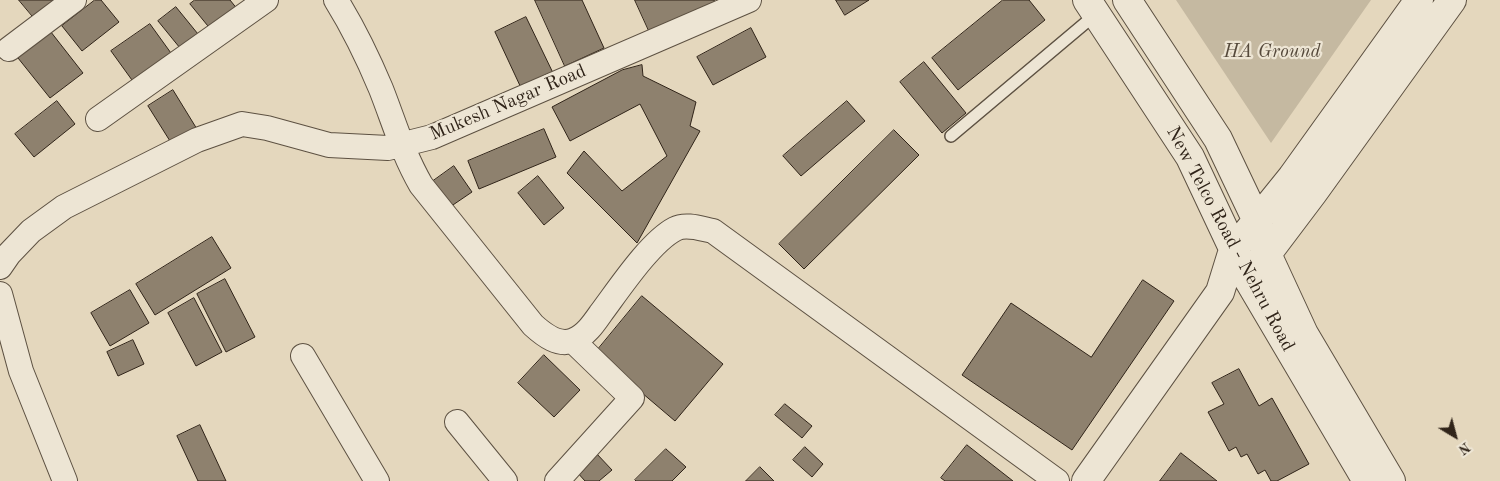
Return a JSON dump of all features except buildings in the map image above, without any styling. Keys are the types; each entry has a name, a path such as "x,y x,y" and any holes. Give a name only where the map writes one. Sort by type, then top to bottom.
{"street":[{"path":"9,49 74,0"},
{"path":"98,120 266,0"},
{"path":"336,0 359,39 381,90 408,163 421,185 533,325 544,335 557,341 573,341 587,331 644,257 676,228 692,226 713,231 1058,481"},
{"name":"Mukesh Nagar Road","path":"0,267 9,254 31,231 64,207 197,140 242,124 267,128 329,145 388,148 432,137 749,0"},
{"name":"New Telco Road - Nehru Road","path":"1127,0 1218,139 1257,221 1267,254 1304,334 1391,481"},
{"path":"1086,481 1220,292 1233,250 1292,177 1419,0"},
{"path":"1220,292 1246,276 1267,254 1452,0"},
{"name":"New Telco Road - Nehru Road","path":"1092,7 1190,157 1246,276 1367,481"},
{"path":"0,294 21,371 65,481"},
{"path":"557,481 632,398 573,341"},
{"path":"303,356 376,481"},
{"path":"457,422 505,481"}],"lane":[{"path":"951,136 1092,7"}],"green space":[{"name":"HA Ground","path":"1176,0 1371,0 1271,143"}]}
